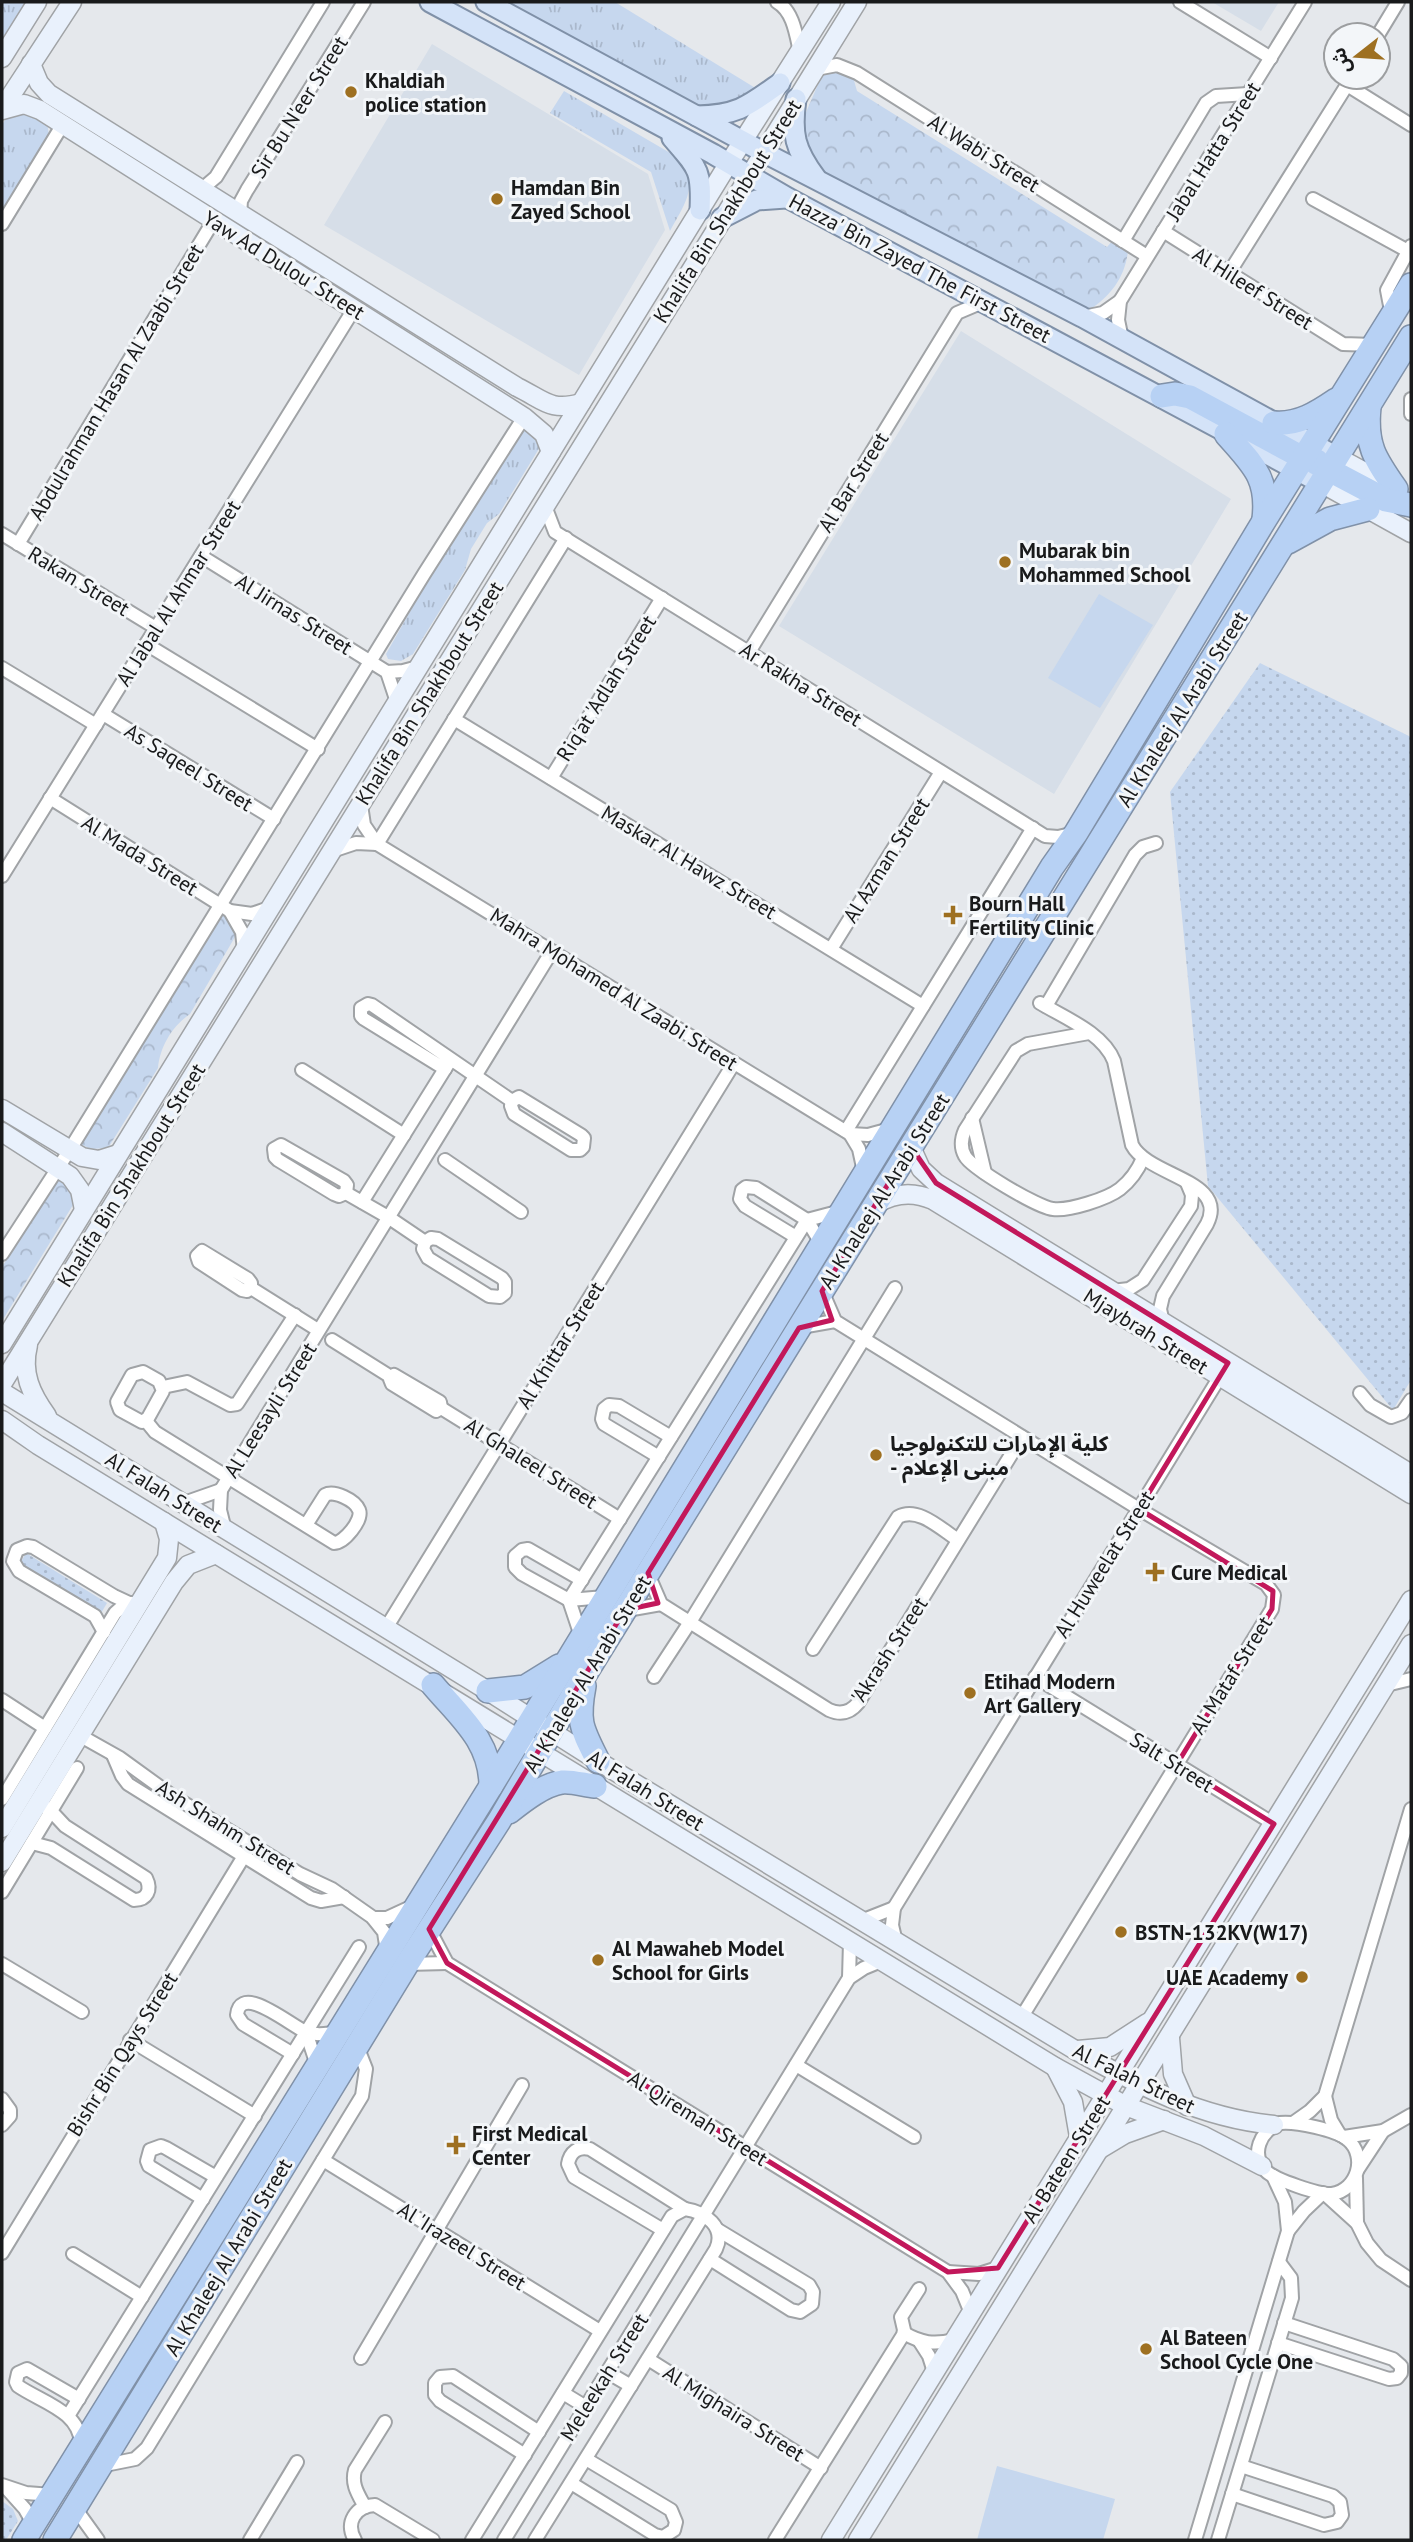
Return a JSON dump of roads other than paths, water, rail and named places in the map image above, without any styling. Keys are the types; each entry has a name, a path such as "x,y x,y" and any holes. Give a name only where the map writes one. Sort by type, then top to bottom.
{"highway":[{"name":"Al Khaleej Al Arabi Street","path":"55,2540 397,1958 416,1904 533,1718 625,1610 1286,543 1341,396 1411,285"},
{"path":"1224,641 1232,604 1382,353 1386,338 1384,330"},
{"name":"Al Khaleej Al Arabi Street","path":"397,1958 429,1928 499,1821 552,1731 577,1667 581,1636 1052,867 1076,833 1264,521 1370,404 1410,340"},
{"path":"1162,396 1175,394 1190,397 1386,500 1406,497"},
{"path":"1275,423 1291,423 1306,418 1341,396"},
{"path":"1370,404 1367,424 1369,443 1376,460 1406,497"},
{"path":"1226,434 1250,462 1264,486 1264,521"},
{"path":"1286,543 1330,519 1368,509"},
{"path":"488,1691 531,1685 577,1667 582,1728 598,1761"},
{"path":"433,1685 484,1747 490,1764 491,1786"},
{"path":"499,1821 524,1800 556,1784 567,1782 595,1786"},
{"name":"Al Khaleej Al Arabi Street","path":"29,2533 102,2416 327,2074"}],"main road":[{"path":"2,58 37,2"},
{"path":"2,109 72,2"},
{"name":"Hazza' Bin Zayed The First Street","path":"430,2 729,163 788,198 1162,396 1226,434 1316,463"},
{"name":"Hazza' Bin Zayed The First Street","path":"486,2 763,152 1082,317 1275,423 1368,509 1411,533"},
{"name":"Khalifa Bin Shakhbout Street","path":"2,1344 6,1332 831,2"},
{"name":"Khalifa Bin Shakhbout Street","path":"2,1384 857,2"},
{"name":"Yaw Ad Dulou' Street","path":"31,64 46,92 526,391 555,407 581,403"},
{"path":"697,116 721,115 741,110 780,83"},
{"path":"796,99 793,120 798,151 819,181"},
{"name":"Yaw Ad Dulou' Street","path":"2,109 30,105 63,124 524,417 544,434 551,452"},
{"path":"667,132 698,170 701,183 700,210"},
{"path":"722,218 757,200 788,198"},
{"path":"466,380 480,383 513,403 521,401 526,391"},
{"path":"2,1109 69,1151 93,1160 118,1154"},
{"path":"2,1132 10,1146 58,1167 77,1185 84,1210"},
{"name":"Mjaybrah Street","path":"911,1147 921,1169 936,1183 1163,1323 1224,1370 1411,1494"},
{"name":"Mjaybrah Street","path":"876,1204 902,1194 916,1194 933,1200 1224,1370 1411,1474"},
{"path":"29,1340 26,1376 30,1390 51,1422"},
{"name":"Al Falah Street","path":"2,1392 533,1718 598,1761 1075,2050 1139,2085 1187,2106 1221,2117 1273,2125"},
{"name":"Al Falah Street","path":"2,1420 38,1445 1055,2067 1126,2106 1204,2136 1268,2171"},
{"path":"2,1438 38,1445"},
{"path":"2,1862 9,1816 24,1777 136,1601 167,1558 169,1539 164,1522"},
{"path":"9,1816 45,1807 79,1735 174,1582 193,1562 216,1554"},
{"name":"Al Bateen Street","path":"831,2540 1411,1600"},
{"name":"Al Bateen Street","path":"858,2540 1096,2152 1170,2038 1411,1648"},
{"path":"1075,2050 1110,2047 1156,2017"},
{"path":"1170,2038 1173,2074 1187,2106"},
{"path":"1055,2067 1073,2102 1079,2137"},
{"path":"1096,2152 1125,2134 1164,2120"}],"street":[{"name":"Sir Bu N'eer Street","path":"202,189 216,177 323,2"},
{"name":"Sir Bu N'eer Street","path":"240,214 241,201 247,190 364,2"},
{"path":"1180,2 1271,58"},
{"name":"Jabal Hatta Street","path":"1120,301 1305,2"},
{"path":"1386,21 1398,2"},
{"path":"784,3 800,52"},
{"name":"Al Wabi Street","path":"816,69 837,65 857,73 1147,256"},
{"path":"1229,273 1344,91"},
{"path":"1364,91 1411,125"},
{"path":"1123,241 1206,103 1216,96 1248,94"},
{"path":"2,224 63,124"},
{"path":"1313,199 1410,249 1387,290 1384,330 1343,344 1356,374"},
{"name":"Abdulrahman Hasan Al Zaabi Street","path":"18,544 214,220"},
{"name":"Al Hileef Street","path":"1163,231 1343,344"},
{"path":"950,283 957,313 984,302"},
{"path":"1082,317 1102,313 1120,301"},
{"path":"1120,301 1118,320 1122,339"},
{"name":"Al Jabal Al Ahmar Street","path":"2,876 354,309"},
{"name":"Al Bar Street","path":"749,652 957,313"},
{"path":"1411,399 1411,414"},
{"path":"2,1254 69,1151 145,1025 226,909 274,820 524,417"},
{"path":"545,506 561,535"},
{"path":"524,538 536,533 561,535"},
{"name":"Rakan Street","path":"2,534 156,628"},
{"path":"377,844 454,719 561,535"},
{"name":"Ar Rakha Street","path":"561,535 1046,836"},
{"name":"Al Jirnas Street","path":"201,556 387,672"},
{"name":"Riq'at 'Adlah Street","path":"551,778 662,598"},
{"path":"146,644 318,748"},
{"path":"397,702 387,672 418,667"},
{"path":"2,668 96,725"},
{"name":"As Saqeel Street","path":"103,714 274,820"},
{"name":"Maskar Al Hawz Street","path":"454,719 923,1006"},
{"name":"Al Azman Street","path":"831,949 941,772"},
{"name":"Al Mada Street","path":"50,798 226,909"},
{"path":"360,805 364,825 377,844"},
{"path":"848,1132 1033,828"},
{"path":"1052,867 1046,836 1058,837 1076,833"},
{"path":"332,851 356,843 377,844"},
{"path":"1156,843 1138,851 1043,1005 1089,1033 1105,1045 1112,1055 1132,1145 1143,1158 1204,1191 1210,1202 1211,1213 1204,1230 1165,1290 1160,1310 1163,1323"},
{"name":"Mahra Mohamed Al Zaabi Street","path":"377,844 848,1132"},
{"path":"226,909 252,914 270,908"},
{"path":"226,909 242,932 244,950"},
{"name":"Al Leesayli Street","path":"225,1530 220,1510 220,1490 552,951"},
{"path":"448,1064 372,1005 364,1005 361,1008 361,1016 364,1019 448,1064 475,1074 512,1101"},
{"path":"1055,1039 1055,1023 1060,1015"},
{"path":"1089,1033 1028,1044 1016,1051 972,1118 963,1135 962,1150 967,1160 1039,1205 1050,1209 1065,1209 1118,1191 1135,1173 1143,1158"},
{"name":"Al Khittar Street","path":"386,1628 734,1063"},
{"path":"362,1202 448,1064"},
{"path":"302,1070 404,1135"},
{"path":"523,1098 569,1127 584,1138 583,1147 576,1151 514,1114 512,1101 523,1098"},
{"path":"848,1132 868,1135 894,1128"},
{"path":"848,1132 859,1149 864,1175"},
{"path":"277,1146 285,1146 344,1181 347,1185 346,1193 339,1196 300,1174 275,1157 274,1149 277,1146"},
{"path":"445,1160 521,1212"},
{"path":"1112,1292 1129,1289 1143,1280 1191,1206 1192,1195 1187,1183"},
{"name":"Al Khaleej Al Arabi Street","path":"796,1237 745,1206 740,1199 742,1190 751,1186 807,1220 822,1245"},
{"path":"346,1193 425,1242"},
{"path":"1191,1206 1203,1206 1211,1213"},
{"name":"Al Khaleej Al Arabi Street","path":"807,1220 844,1210"},
{"path":"582,1580 528,1549 514,1556 513,1562 518,1571 569,1600 582,1580 807,1220"},
{"path":"431,1238 438,1239 502,1278 506,1282 505,1293 500,1297 489,1296 428,1258 423,1249 425,1242 431,1238"},
{"name":"Al Leesayli Street","path":"251,1288 318,1330"},
{"path":"654,1677 895,1288"},
{"path":"799,1328 835,1321 822,1291"},
{"path":"163,1388 187,1382 230,1405 237,1404 295,1315"},
{"name":"Al Mataf Street","path":"835,1321 1139,1509 1266,1584 1274,1595 1272,1609 1021,2018"},
{"name":"Al Ghaleel Street","path":"332,1340 390,1377 392,1384 436,1411 441,1408 620,1519"},
{"name":"Al Huweelat Street","path":"894,1908 1224,1370"},
{"path":"143,1372 159,1381 163,1388 163,1394 146,1421 140,1422 120,1410 117,1405 118,1398 136,1373 143,1372"},
{"path":"1360,1393 1370,1405 1391,1417 1402,1413 1411,1401"},
{"path":"659,1457 604,1424 604,1409 609,1405 619,1406 671,1437"},
{"path":"146,1421 155,1432 334,1543 340,1543 360,1517 359,1511 356,1506 330,1492 325,1495 306,1525"},
{"name":"'Akrash Street","path":"661,1604 829,1710 847,1712 861,1699 1022,1437"},
{"name":"Al Leesayli Street","path":"184,1503 220,1490"},
{"path":"813,1649 898,1517 906,1513 916,1514 958,1540"},
{"path":"104,1632 95,1616 19,1571 13,1561 17,1550 33,1547 117,1598 136,1601"},
{"path":"625,1610 661,1604 648,1573"},
{"name":"Al Khaleej Al Arabi Street","path":"581,1636 569,1600 605,1597"},
{"path":"24,1777 45,1728 104,1632 119,1609 136,1601"},
{"name":"Salt Street","path":"1035,1677 1274,1824"},
{"path":"1386,1685 1411,1679"},
{"path":"2,1700 45,1728"},
{"path":"79,1735 113,1754 125,1769 128,1784 317,1901 344,1897"},
{"path":"2,1892 32,1843 45,1807 77,1768"},
{"name":"Ash Shahm Street","path":"125,1769 300,1874 327,1886 373,1918"},
{"path":"32,1843 51,1848 129,1898 139,1900 148,1894 149,1883 146,1878 65,1826 45,1807"},
{"path":"1293,2123 1325,2096 1411,1809"},
{"name":"Bishr Bin Qays Street","path":"2,2253 244,1856"},
{"path":"317,1901 326,1894 327,1886"},
{"path":"373,1918 393,1917 416,1904"},
{"path":"861,1921 894,1908 892,1925 896,1942"},
{"path":"373,1918 384,1932 397,1958 447,1963"},
{"path":"429,1928 447,1963"},
{"name":"Meleekah Street","path":"504,2540 849,1978 850,1942"},
{"path":"81,2449 73,2408 359,1947"},
{"path":"849,1978 881,1961"},
{"name":"Al Qiremah Street","path":"447,1963 948,2272 962,2291 971,2313"},
{"path":"2,1964 82,2011"},
{"path":"100,2466 135,2459 147,2448 360,2100 365,2081 365,2063 349,2038 306,2032 254,2003 244,2002 240,2006 237,2015 243,2024 293,2054"},
{"path":"306,2032 327,2074 365,2081"},
{"path":"130,2040 255,2116"},
{"path":"796,2065 914,2137"},
{"path":"361,2358 522,2085"},
{"path":"1325,2096 1331,2120 1356,2151 1357,2223"},
{"path":"2,2099 10,2110 10,2116 2,2125"},
{"path":"1195,2540 1288,2231 1285,2202 1258,2153 1260,2140 1273,2125 1293,2123 1342,2136 1383,2131 1411,2115"},
{"path":"1288,2231 1304,2211 1324,2194 1343,2190 1383,2131"},
{"path":"203,2199 149,2166 147,2155 150,2150 160,2146 166,2148 216,2178"},
{"path":"663,2230 574,2177 568,2164 571,2155 577,2149 590,2149 685,2209 704,2214 718,2230 808,2285 813,2292 812,2304 800,2312 791,2310 710,2259"},
{"name":"Al 'Irazeel Street","path":"323,2161 600,2331"},
{"path":"1268,2171 1324,2194 1357,2223 1373,2252 1390,2268 1411,2280"},
{"name":"Meleekah Street","path":"472,2540 672,2216 685,2209"},
{"name":"Meleekah Street","path":"535,2540 719,2244 718,2230"},
{"path":"73,2254 142,2297"},
{"path":"1219,2540 1293,2288 1289,2274 1279,2262"},
{"path":"948,2272 979,2274 998,2268"},
{"path":"775,2540 904,2333 901,2317 919,2288"},
{"path":"1278,2343 1389,2379 1396,2378 1401,2373 1401,2365 1397,2360 1284,2323"},
{"path":"904,2333 920,2342 954,2340"},
{"path":"1320,2357 1326,2337"},
{"path":"920,2342 929,2356 934,2372"},
{"name":"Al Mighaira Street","path":"648,2359 821,2468"},
{"path":"607,2372 631,2386"},
{"name":"Meleekah Street","path":"524,2455 437,2399 433,2391 435,2383 440,2377 453,2376 539,2432"},
{"path":"563,2393 586,2407"},
{"path":"73,2408 86,2418 102,2416"},
{"path":"365,2507 355,2490 353,2477 385,2422"},
{"path":"119,2435 131,2446 147,2448"},
{"name":"Meleekah Street","path":"571,2483 655,2535 663,2537 674,2530 676,2522 671,2510 586,2459"},
{"path":"250,2540 297,2462"},
{"path":"1232,2494 1324,2525 1337,2522 1342,2515 1340,2502 1334,2496 1241,2466"},
{"path":"4,2486 53,2496"},
{"path":"4,2486 25,2509 29,2533"},
{"path":"355,2540 351,2532 351,2521 356,2512 365,2507 380,2507 433,2540"},
{"path":"75,2508 98,2540"}],"place":[{"name":"Khaldiah police station","path":"351,92"},
{"name":"Hamdan Bin Zayed School","path":"497,199"},
{"name":"Mubarak bin Mohammed School","path":"1005,562"},
{"name":"Bourn Hall Fertility Clinic","path":"953,915"},
{"name":"كلية الإمارات للتكنولوجيا - مبنى الإعلام","path":"876,1455"},
{"name":"Cure Medical","path":"1155,1572"},
{"name":"Etihad Modern Art Gallery","path":"970,1693"},
{"name":"BSTN-132KV(W17)","path":"1121,1932"},
{"name":"Al Mawaheb Model School for Girls","path":"598,1960"},
{"name":"UAE Academy","path":"1302,1977"},
{"name":"First Medical Center","path":"456,2145"},
{"name":"Al Bateen School Cycle One","path":"1146,2349"}]}
